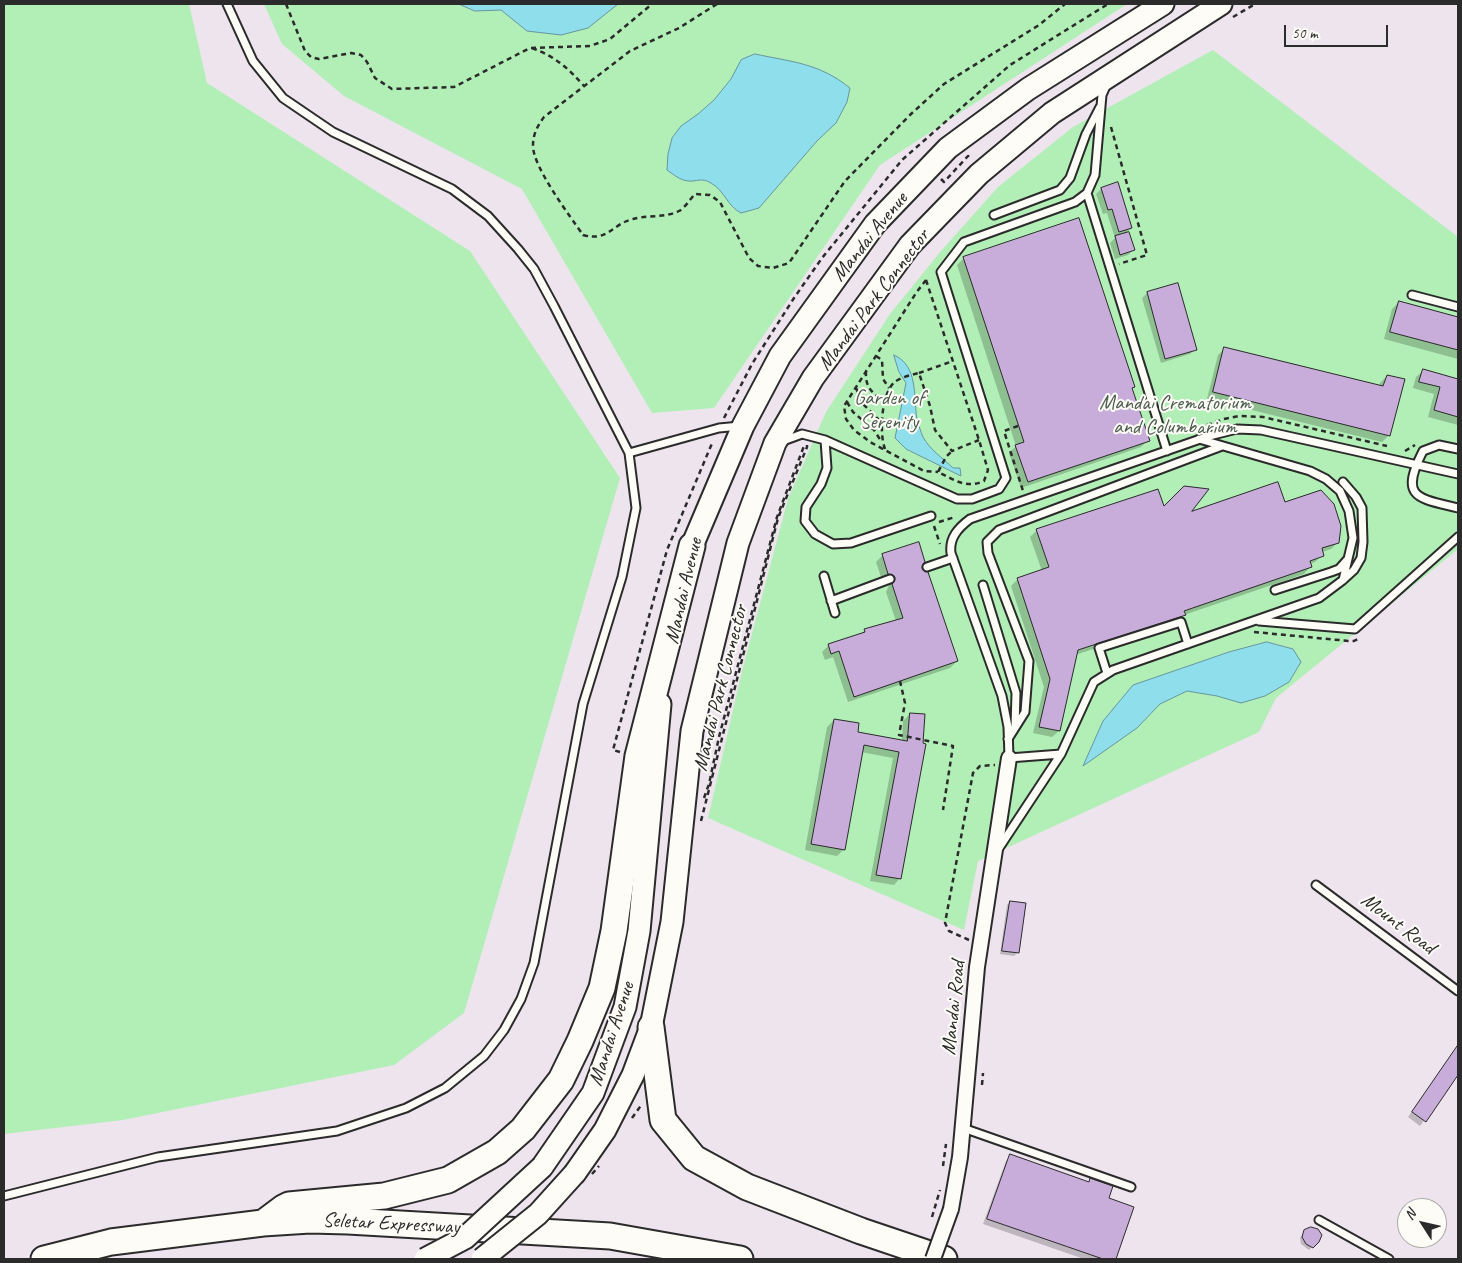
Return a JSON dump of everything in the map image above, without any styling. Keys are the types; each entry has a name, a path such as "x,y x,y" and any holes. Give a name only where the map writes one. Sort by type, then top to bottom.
{"highway":[{"path":"263,1223 289,1205 384,1196 448,1180 497,1152 523,1129 560,1080 580,1041 602,988 614,931 638,756 692,546"},
{"path":"651,1027 663,1120 694,1158 747,1187 861,1231 944,1259"},
{"name":"Seletar Expressway","path":"44,1259 111,1242 263,1223 310,1220 348,1220 610,1236 740,1259"}],"main road":[{"name":"Mandai Avenue","path":"425,1259 464,1238 542,1168 593,1093 625,1007 639,931 659,708 692,546 743,426 780,356 875,224 948,148 1028,88 1163,4"},
{"name":"Mandai Avenue","path":"482,1259 538,1214 575,1172 605,1130 633,1075 651,1027 672,922 692,731 738,542 775,443 812,378 910,245 979,174 1052,113 1136,60 1227,11"}],"street":[{"name":"Mandai Road","path":"933,1259 951,1209 960,1157 977,967 993,857 1004,761"}],"lane":[{"path":"4,1196 158,1157 337,1131 406,1108 445,1088 484,1056 504,1030 521,1000 534,963 583,704 622,577 636,508 629,453 546,291 534,269 518,249 488,216 452,189 333,132 283,98 253,61 227,4"},
{"path":"771,454 784,441 804,434 825,440 957,499 972,499 999,489 1006,478 941,272 964,242 1075,202 1088,192 1095,175 1103,93 1107,84 1136,60"},
{"path":"994,215 1060,190 1070,178 1086,134 1101,107"},
{"path":"1088,192 1167,451"},
{"path":"1412,295 1458,307"},
{"path":"629,453 719,428 743,426"},
{"path":"1061,754 1004,761 1008,740 1002,696 953,558 950,544 957,530 970,519 1222,431 1237,429 1261,430 1458,474"},
{"path":"1199,439 1310,470 1326,479 1340,491 1349,511 1353,538 1343,580"},
{"path":"825,440 827,468 821,484 806,508 805,521 815,534 834,544 851,543 931,516"},
{"path":"1458,449 1439,445 1424,451 1416,465 1412,483 1417,496 1422,500 1458,508"},
{"path":"1008,740 1025,712 1029,661 988,553 987,542 999,530 1222,446"},
{"path":"993,857 1061,754 1094,682 1107,673 1319,598 1354,570 1361,558 1364,542 1362,508 1356,497 1343,482"},
{"path":"1254,621 1355,629 1458,537"},
{"path":"1275,590 1339,569 1348,557"},
{"path":"927,567 953,558"},
{"path":"824,576 835,613"},
{"path":"831,601 890,579"},
{"path":"983,585 1016,693 1016,728"},
{"path":"1107,673 1099,648 1181,622 1188,644"},
{"name":"Mount Road","path":"1316,885 1458,991"},
{"path":"963,1128 1131,1187"},
{"path":"1319,1220 1389,1259"}],"path":[{"path":"286,4 306,51 311,57 318,59 351,53 362,55 368,62 375,78 392,89 454,87 530,48 590,46 610,39 652,4"},
{"path":"716,4 679,28 630,51 544,117 536,129 532,146 537,164 583,235 593,238 602,236 631,219 671,214 680,211 695,194 710,195 720,202 749,258 758,266 772,268 789,263 845,181 911,114 944,84 1039,25 1065,4"},
{"path":"1227,11 1256,4"},
{"path":"530,48 548,54 566,67 584,86"},
{"path":"1101,107 1106,110 1147,255 1117,265"},
{"path":"926,280 988,470 984,481 975,485 961,483 938,472 924,471 870,442 854,430 846,419 844,406 876,356 926,280"},
{"path":"876,356 882,360 883,379 889,388"},
{"path":"883,443 882,427 889,388 901,379 953,361"},
{"path":"866,371 866,382 870,391 885,404"},
{"path":"919,373 930,406 935,430 952,451"},
{"path":"856,388 862,404 881,422 882,427"},
{"path":"847,402 853,412 874,430 886,450"},
{"path":"938,472 946,457 952,451 1018,426"},
{"path":"1004,431 1023,492"},
{"path":"699,809 709,784 777,517 804,448 804,434"},
{"name":"Mandai Park Connector","path":"700,824 720,752 778,518 807,447 804,434"},
{"path":"1359,439 1387,446"},
{"path":"1397,449 1406,451 1412,447"},
{"path":"900,681 905,703 899,735 953,746 943,810"},
{"path":"972,942 949,931 945,927 945,922 972,773 980,766 1004,761"},
{"path":"981,1090 983,1072"},
{"path":"942,1171 946,1142"}],"green space":[{"path":"4,4 189,4 207,83 470,251 620,478 464,1013 394,1065 123,1120 4,1134"},
{"path":"264,4 1127,4 880,165 714,408 652,413 522,189 344,96 282,44"},
{"name":"Mandai Crematorium and Columbarium","path":"1213,50 1458,237 1458,549 1276,698 1259,732 978,861 964,930 708,818 742,671 788,499 826,412 890,314 941,251 998,187 1073,127"}],"water":[{"path":"459,4 618,4 588,28 561,35 527,31 501,10 475,11"},
{"path":"755,54 816,68 850,88 847,102 836,123 817,141 759,208 741,213 732,206 716,186 708,181 685,180 667,170 668,154 672,138 681,126 714,100 731,79 741,60"},
{"path":"894,355 902,360 911,374 915,392 917,419 923,437 933,450 953,468 960,468 961,476 906,449 895,438 906,383 899,372"},
{"path":"1267,642 1293,649 1301,662 1289,682 1265,696 1241,703 1217,696 1187,691 1160,704 1137,728 1083,766 1103,721 1133,685 1229,652"}],"building":[{"path":"1118,182 1132,228 1119,232 1112,209 1108,210 1101,188"},
{"path":"1079,218 1135,387 1132,388 1150,441 1028,482 1015,445 1024,442 963,257"},
{"path":"1129,232 1135,250 1120,255 1115,236"},
{"path":"1178,283 1197,350 1165,359 1147,292"},
{"path":"1399,301 1458,317 1458,350 1390,332"},
{"path":"1224,347 1383,386 1387,375 1405,379 1390,436 1213,392"},
{"path":"1423,369 1458,379 1458,417 1434,410 1440,387 1419,382"},
{"path":"1278,482 1285,502 1321,490 1334,504 1341,526 1339,543 1322,548 1324,556 1310,561 1312,567 1184,611 1186,615 1078,650 1060,731 1039,727 1050,679 1017,578 1049,567 1036,529 1158,489 1164,506 1184,486 1209,489 1192,511"},
{"path":"919,542 925,562 922,568 928,572 958,661 854,697 839,651 831,654 828,644 865,632 864,629 903,618 892,584 895,578 893,575 888,574 882,554"},
{"path":"910,713 925,714 923,743 926,744 901,879 876,875 899,752 864,745 845,850 811,844 834,719 859,723 858,732 907,741"},
{"path":"1010,901 1026,903 1019,953 1002,951"},
{"path":"1458,1045 1458,1075 1426,1122 1412,1112"},
{"path":"1010,1154 1089,1182 1090,1178 1113,1186 1109,1198 1134,1207 1116,1259 1103,1259 987,1219"},
{"path":"1311,1227 1318,1229 1322,1235 1319,1242 1313,1248 1306,1244 1302,1237 1304,1230"}],"park label":[{"name":"Garden of Serenity","path":"889,410"}]}
